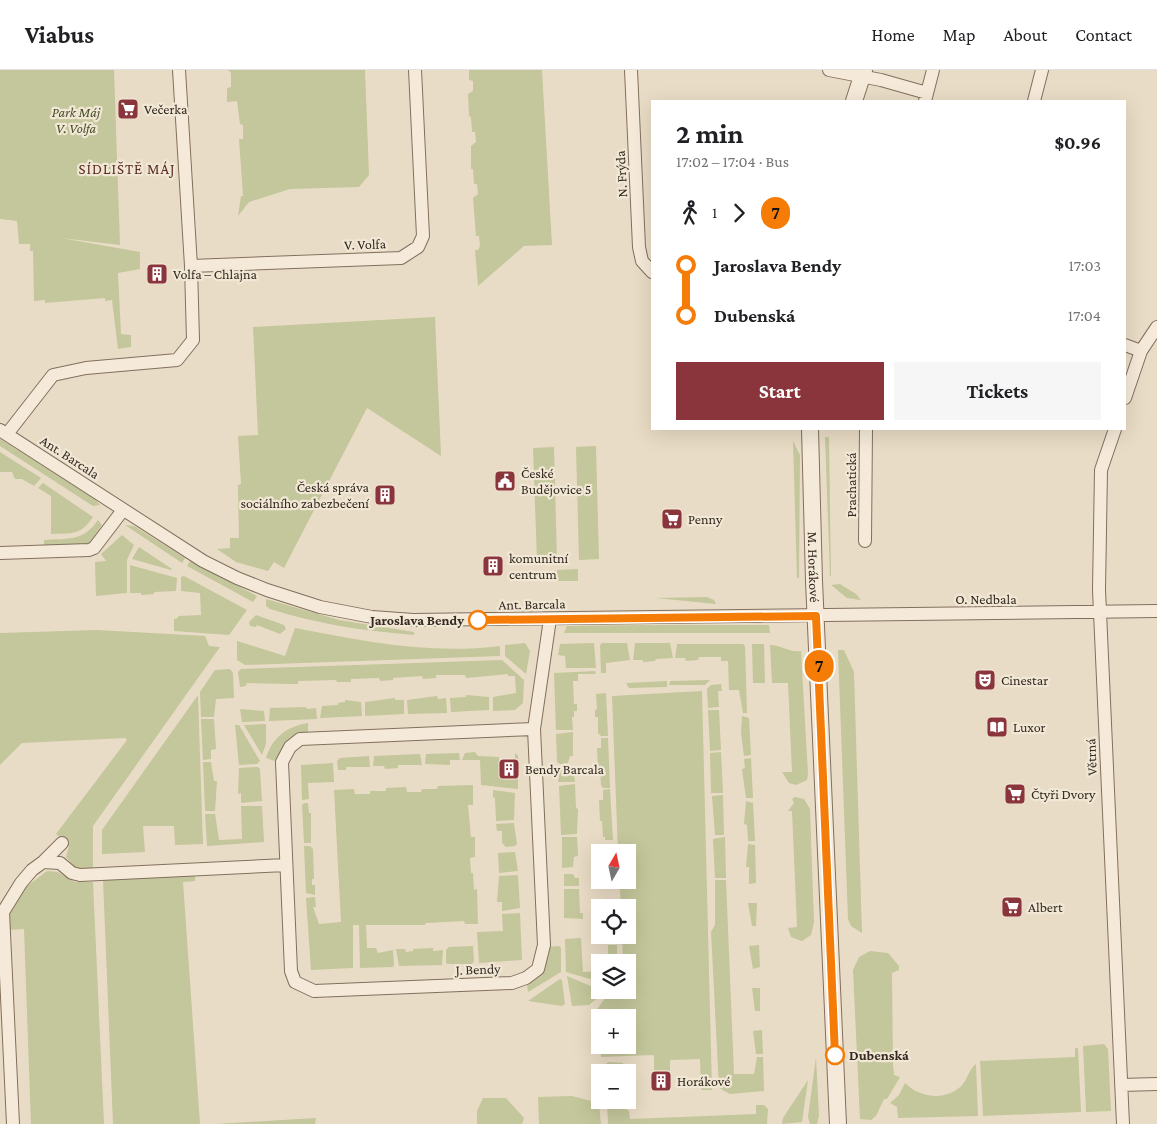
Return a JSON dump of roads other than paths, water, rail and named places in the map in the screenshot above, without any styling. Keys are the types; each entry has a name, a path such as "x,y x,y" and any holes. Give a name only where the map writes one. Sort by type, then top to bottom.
{"street":[{"path":"3,432 53,375 86,368 177,360 193,340 191,266 179,70"},
{"name":"V. Volfa","path":"191,266 401,258 418,247 423,236 415,70"},
{"name":"N. Frýda","path":"631,70 639,247 642,261 651,271"},
{"path":"829,70 863,73 926,97 933,70"},
{"path":"1034,100 1042,70"},
{"path":"854,100 863,73"},
{"path":"1126,395 1141,350 1157,327"},
{"path":"1126,345 1141,350"},
{"name":"M. Horákové","path":"810,430 816,616 838,1124"},
{"name":"Prachatická","path":"866,430 866,541"},
{"name":"Větrná","path":"1115,430 1101,470 1100,612 1123,1124"},
{"name":"Ant. Barcala","path":"3,432 203,561 267,590 320,606 372,617 413,620 816,616"},
{"path":"0,553 88,550 94,548 123,510"},
{"name":"O. Nedbala","path":"816,616 1157,611"},
{"name":"J. Bendy","path":"534,729 300,739 290,747 282,762 291,971 295,982 314,991 512,983 526,978 538,969 544,945 534,729 550,619"},
{"path":"13,1124 3,912 32,870 62,843"},
{"path":"43,862 60,863 72,873 80,874 286,865"},
{"path":"1121,1085 1157,1084"}],"place":[{"name":"Večerka","path":"128,109"},
{"name":"Volfa – Chlajna","path":"157,274"},
{"name":"České Budějovice 5","path":"505,481"},
{"name":"Česká správa sociálního zabezbečení","path":"385,495"},
{"name":"Penny","path":"672,519"},
{"name":"komunitní centrum","path":"493,566"},
{"name":"Jaroslava Bendy","path":"478,620"},
{"name":"Cinestar","path":"985,680"},
{"name":"Luxor","path":"997,727"},
{"name":"Bendy Barcala","path":"509,769"},
{"name":"Čtyři Dvory","path":"1015,794"},
{"name":"Albert","path":"1012,907"},
{"name":"Dubenská","path":"835,1055"},
{"name":"Horákové","path":"661,1081"}],"district":[{"name":"SÍDLIŠTĚ MÁJ","path":"127,169"}],"park label":[{"name":"Park Máj V. Volfa","path":"76,120"}]}
